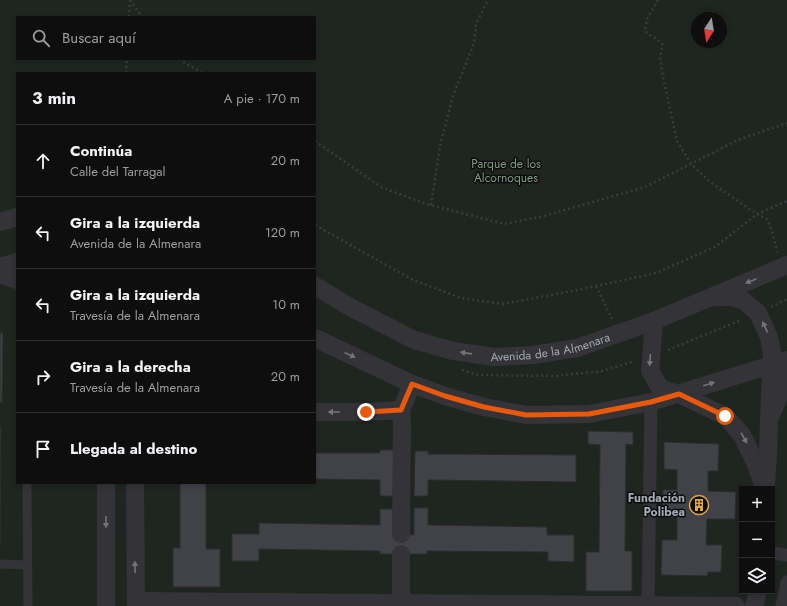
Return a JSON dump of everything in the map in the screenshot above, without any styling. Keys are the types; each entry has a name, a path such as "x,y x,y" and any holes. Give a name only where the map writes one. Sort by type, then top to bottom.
{"street":[{"path":"0,222 16,217"},
{"path":"0,267 16,262"},
{"name":"Avenida de la Almenara","path":"316,287 350,307 414,340 460,352 494,357 533,355 577,348 654,321 784,267"},
{"path":"0,274 16,280"},
{"path":"713,297 734,297 744,301 758,313 769,337 772,353 779,362 769,420 765,486"},
{"path":"654,321 650,371 660,388 679,394 725,416 742,435 755,462 764,486"},
{"path":"316,338 412,384 484,407 526,415 589,414 651,402 779,362"},
{"path":"769,420 787,378"},
{"path":"401,534 401,410 412,384"},
{"path":"648,606 651,402"},
{"path":"316,412 401,410"},
{"path":"106,484 106,606"},
{"path":"135,484 136,604 736,606"},
{"path":"775,553 787,555"},
{"path":"401,554 401,605"},
{"path":"782,606 787,582"},
{"path":"754,606 757,594"}],"lane":[{"path":"28,484 28,606"},
{"path":"0,564 27,565"}],"path":[{"path":"129,16 130,0"},
{"path":"130,0 141,16"},
{"path":"431,205 440,146 453,96 474,43 476,24 488,0"},
{"path":"658,0 647,19 645,31 650,36 659,39 664,45 660,57 677,141 691,164 710,182 757,214 767,219 784,267"},
{"path":"126,72 127,60"},
{"path":"181,60 200,72"},
{"path":"316,142 381,187 431,205 504,224 544,216 645,187 738,140 787,123"},
{"path":"316,227 412,280 461,298 502,304 656,273 715,247 757,214 787,201"},
{"path":"596,286 612,320 618,317 623,332"}],"green space":[{"name":"Parque de los Alcornoques","path":"0,0 787,0 787,606 0,606"}],"building":[{"path":"0,333 3,333 2,402 0,402"},
{"path":"0,428 1,428 0,544"},
{"path":"588,431 633,432 633,445 626,444 625,551 632,551 632,591 586,591 586,552 599,552 600,445 588,444"},
{"name":"Fundación Polibea","path":"664,442 719,444 718,471 708,471 708,491 736,492 735,519 707,519 706,545 722,545 721,572 708,572 707,576 661,575 662,540 677,540 677,517 663,517 663,490 677,490 677,470 664,469"},
{"path":"380,450 394,450 393,496 380,496 380,480 316,479 316,453 380,453"},
{"path":"415,451 428,451 428,454 576,455 576,482 428,480 428,496 414,496"},
{"path":"180,484 206,484 206,549 220,549 220,587 173,587 173,548 180,548"},
{"path":"414,508 428,508 428,525 547,527 547,535 574,535 574,562 548,561 548,552 427,551 427,554 380,554 380,551 259,549 259,561 232,561 232,534 259,534 259,523 380,525 380,509 393,509 393,534 414,535"}],"place":[{"name":"Fundación Polibea","path":"699,505"}],"route":[{"path":"366,412 401,410 412,384 445,396 484,407 526,415 589,414 651,402 679,394 725,416"}]}
